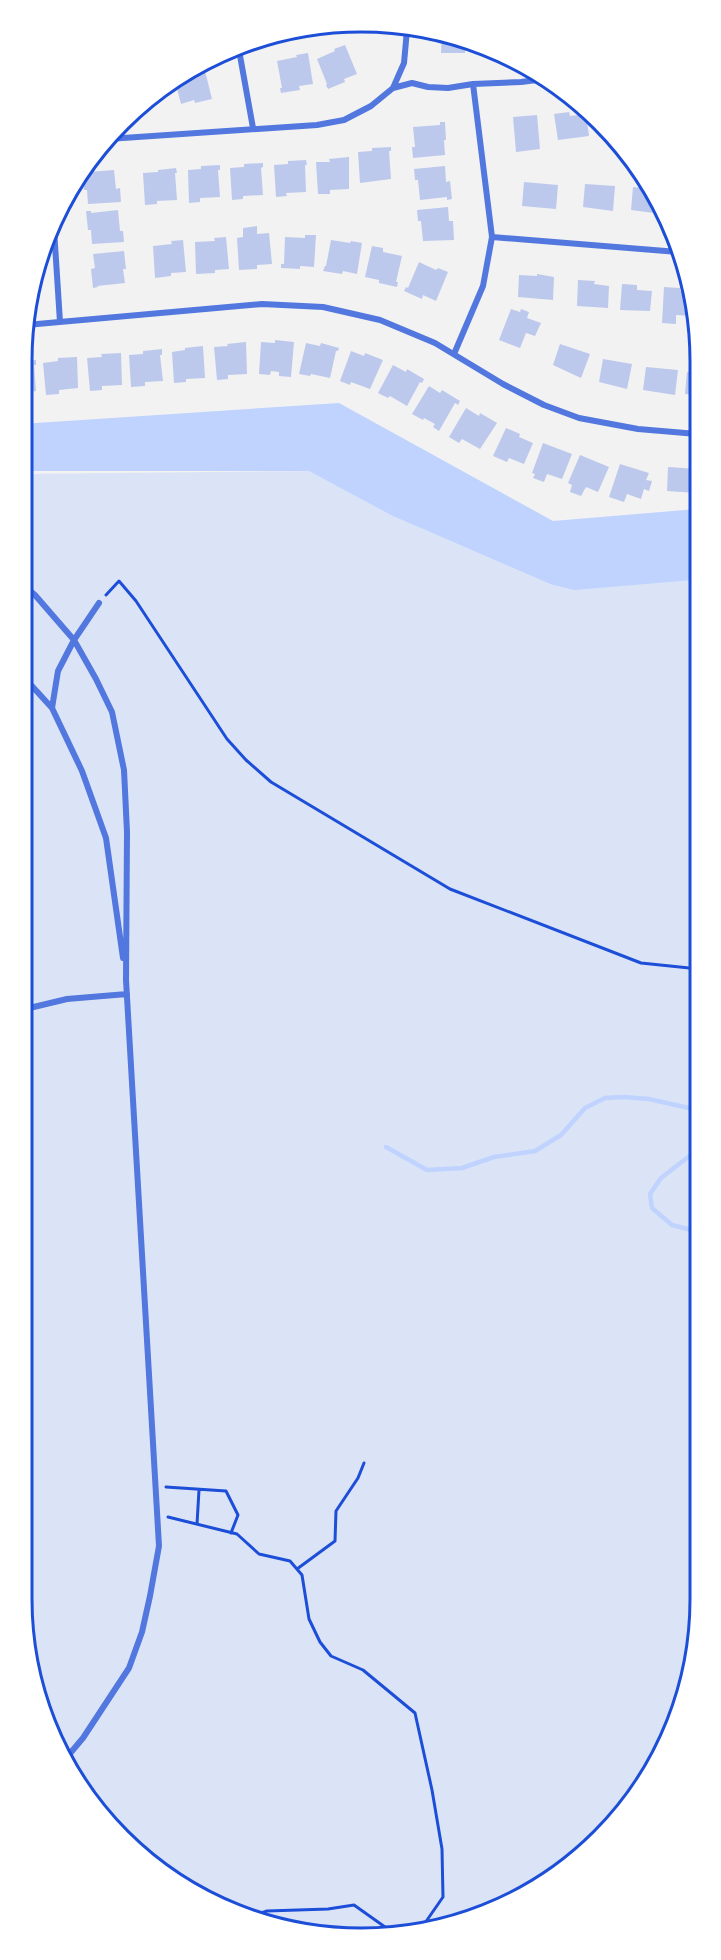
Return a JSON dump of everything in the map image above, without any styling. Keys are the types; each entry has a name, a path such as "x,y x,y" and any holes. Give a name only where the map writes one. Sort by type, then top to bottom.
{"street":[{"path":"118,138 317,125 344,120 372,106 393,88 404,63 407,35"},
{"path":"240,55 253,128"},
{"path":"393,88 412,83 448,88 532,81"},
{"path":"454,354 483,286 492,237 473,84"},
{"path":"492,237 671,251"},
{"path":"55,241 60,322"},
{"path":"33,324 262,304 323,307 380,320 435,343 503,384 544,405 579,418 638,429 690,433"},
{"path":"32,592 74,640 112,712 124,770 127,832 126,980"},
{"path":"52,708 58,671 74,640 99,603"},
{"path":"32,686 52,708 82,771 106,838 128,994 159,1546 142,1632 129,1668 83,1738 70,1754"},
{"path":"32,1007 67,999 128,994"}],"path":[{"path":"99,603 119,581 136,601 227,739 246,760 272,782 450,889 641,963 690,968"},
{"path":"297,1569 335,1541 336,1511 358,1478 364,1463"},
{"path":"155,1486 226,1491 238,1515 231,1533"},
{"path":"197,1524 199,1490"},
{"path":"157,1514 237,1534 259,1554 290,1561 302,1575 309,1619 320,1642 331,1656 363,1670 415,1713 442,1849 443,1897 426,1922"},
{"path":"261,1913 354,1905 387,1928"}],"shaded area":[{"path":"310,471 423,529 550,584 690,580 690,1600 683,1664 672,1705 656,1745 622,1800 608,1816 577,1847 543,1873 506,1895 446,1917 382,1928 318,1926 255,1911 215,1895 160,1861 128,1832 99,1800 65,1745 43,1685 32,1621 32,474"}],"water":[{"path":"339,403 553,521 690,510 690,580 574,590 550,584 393,516 309,471 32,471 32,423"}],"building":[{"path":"442,42 465,49 465,53 441,53"},
{"path":"345,45 357,74 328,89 317,59"},
{"path":"308,53 313,84 299,86 300,90 281,93 277,61"},
{"path":"205,71 212,99 195,103 194,100 181,104 177,88"},
{"path":"569,112 570,116 579,115 587,123 589,136 558,140 554,114"},
{"path":"537,115 540,149 516,152 513,117"},
{"path":"440,122 445,122 445,155 413,158 412,147 415,147 413,127 440,125"},
{"path":"391,147 389,151 391,179 360,183 358,152 372,151 372,148"},
{"path":"349,157 349,189 330,190 330,194 318,194 316,162 330,162 329,159"},
{"path":"306,160 306,192 286,193 287,196 276,197 274,165"},
{"path":"263,163 261,168 263,195 243,196 243,199 232,200 230,168 244,167 244,164"},
{"path":"220,165 220,170 218,170 220,197 200,198 200,202 189,203 188,170 201,169 201,166"},
{"path":"445,166 446,182 450,181 452,199 447,200 447,197 420,200 418,180 415,180 414,169"},
{"path":"176,168 177,200 157,201 157,204 145,205 143,173"},
{"path":"114,170 116,189 120,188 121,202 88,204 87,190 84,190 83,184 91,172"},
{"path":"524,182 558,185 556,209 522,206"},
{"path":"585,184 615,186 613,211 583,207"},
{"path":"633,187 640,188 655,213 631,210"},
{"path":"448,207 449,221 453,221 454,240 423,241 421,221 418,221 417,210"},
{"path":"118,210 120,231 123,231 124,242 92,244 86,211 91,211 91,213"},
{"path":"257,226 257,234 269,233 272,264 257,265 257,269 239,270 237,238 243,237 243,228"},
{"path":"305,235 316,235 314,267 281,268 281,264 284,264 285,237 305,238"},
{"path":"226,237 229,269 215,270 215,273 196,274 195,242 215,241 214,238"},
{"path":"183,240 186,272 171,273 171,276 155,278 153,246"},
{"path":"331,240 362,243 357,274 323,271"},
{"path":"372,246 383,248 383,252 402,256 397,287 365,277"},
{"path":"124,251 125,283 93,288 91,269 95,268 93,254"},
{"path":"419,262 436,270 438,268 448,272 436,301 423,295 422,299 404,291 406,287 408,288"},
{"path":"537,274 554,277 553,300 518,297 519,275 537,276"},
{"path":"578,280 595,281 594,284 609,286 608,308 577,306"},
{"path":"622,284 637,285 637,290 652,291 650,311 620,310"},
{"path":"664,287 680,288 687,316 676,315 676,324 662,323"},
{"path":"511,309 529,312 527,318 541,323 535,336 526,333 520,348 499,340"},
{"path":"275,340 294,342 291,377 279,376 279,372 271,371 270,375 259,374 261,342 275,343"},
{"path":"246,342 247,374 228,375 228,379 217,380 214,347"},
{"path":"306,343 320,346 321,343 339,348 336,351 330,378 299,374"},
{"path":"560,344 590,354 581,378 553,365"},
{"path":"203,346 205,378 186,379 186,382 174,383 172,352"},
{"path":"162,349 162,355 160,355 163,381 145,382 145,386 131,387 129,355"},
{"path":"351,351 364,356 365,353 383,360 370,389 351,382 350,385 340,381"},
{"path":"121,353 122,385 102,386 102,390 90,391 87,358 102,357 101,354"},
{"path":"77,357 78,388 59,390 59,394 46,395 43,363 58,361 58,358"},
{"path":"603,359 632,364 627,389 599,382"},
{"path":"32,360 36,360 36,365 34,365 36,391 32,392"},
{"path":"393,365 406,372 407,369 424,379 407,406 390,396 388,398 378,393"},
{"path":"646,367 678,370 675,395 643,390"},
{"path":"687,372 690,372 690,394 685,394"},
{"path":"429,386 440,393 442,390 460,401 458,405 455,403 439,431 433,427 435,424 412,414"},
{"path":"466,408 497,423 480,449 462,439 459,443 449,437"},
{"path":"506,428 533,443 524,464 509,458 507,462 493,456"},
{"path":"543,443 572,454 562,479 547,474 544,482 533,478 535,474 532,473"},
{"path":"580,455 609,467 598,492 586,487 581,496 570,492 572,485 568,483"},
{"path":"620,464 649,473 646,480 652,481 649,491 644,489 641,499 627,494 624,502 609,497"},
{"path":"668,467 690,469 690,493 667,491"}],"waterway":[{"path":"386,1147 427,1170 462,1168 494,1157 535,1151 561,1135 585,1108 605,1098 649,1099 690,1108"},
{"path":"690,1156 661,1178 650,1194 652,1208 672,1225 690,1230"}]}
